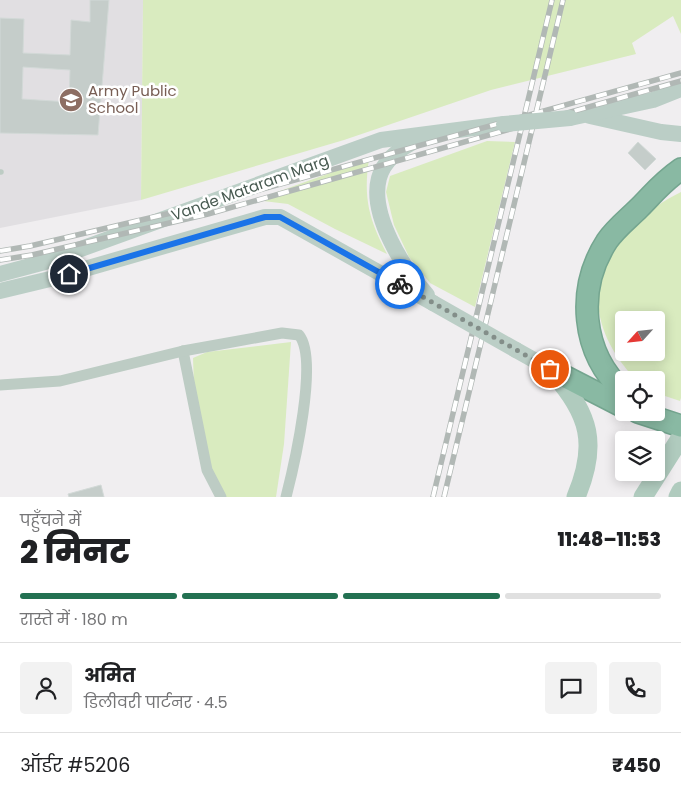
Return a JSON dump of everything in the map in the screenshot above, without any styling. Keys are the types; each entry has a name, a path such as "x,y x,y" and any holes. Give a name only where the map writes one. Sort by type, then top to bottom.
{"highway":[{"path":"615,382 607,373 596,353 589,330 586,311 589,281 594,265 607,242 661,183 681,169"},
{"path":"639,208 681,182"},
{"path":"550,369 615,402"}],"main road":[{"path":"578,116 653,100 681,89"},
{"path":"578,116 681,134"},
{"name":"Vande Mataram Marg","path":"0,274 45,262 381,140 578,116"},
{"path":"428,134 399,150 388,162 379,179 378,194 382,216 393,246 410,274 433,303"},
{"name":"Vande Mataram Marg","path":"0,291 50,279 265,217 280,217 550,369"},
{"path":"550,369 573,395 586,428 587,464 576,497"},
{"path":"643,497 681,437"},
{"path":"678,497 681,492"}],"street":[{"path":"0,385 60,381 183,351 282,333 299,336 305,342 307,353 304,404 286,497"},
{"path":"183,351 206,470 221,497"}],"shaded area":[{"name":"Army Public School","path":"0,0 143,0 141,200 0,228"}],"green space":[{"path":"143,0 681,0 681,34 673,16 632,43 636,54 491,90 344,140 141,200"},
{"path":"487,141 515,142 475,307 430,283 409,257 394,225 386,192 390,176"},
{"path":"369,159 367,197 369,208 387,254 288,204 255,200"},
{"path":"681,192 680,401 665,396 665,371 629,371 622,361 665,361 665,311 615,311 615,352 602,325 598,299 602,274 612,250 629,229 652,209"},
{"path":"291,342 284,444 276,497 226,497 211,471 194,387 193,358 207,352"}],"building":[{"path":"90,0 109,0 98,135 0,133 0,18 24,19 23,53 70,55 71,20 90,22","holes":["23,67 70,70 69,102 22,99"]},
{"path":"638,142 656,159 645,170 628,153"},
{"path":"101,485 104,497 69,497 68,494"}],"railway":[{"path":"433,497 552,0"},
{"path":"444,497 563,0"},
{"path":"0,251 30,246 205,205 681,73"},
{"path":"0,260 32,255 208,214 681,81"}],"way so far":[{"path":"400,284 550,369"}],"place":[{"name":"Army Public School","path":"71,100"}],"route":[{"path":"69,274 265,217 280,217 400,284"}]}
